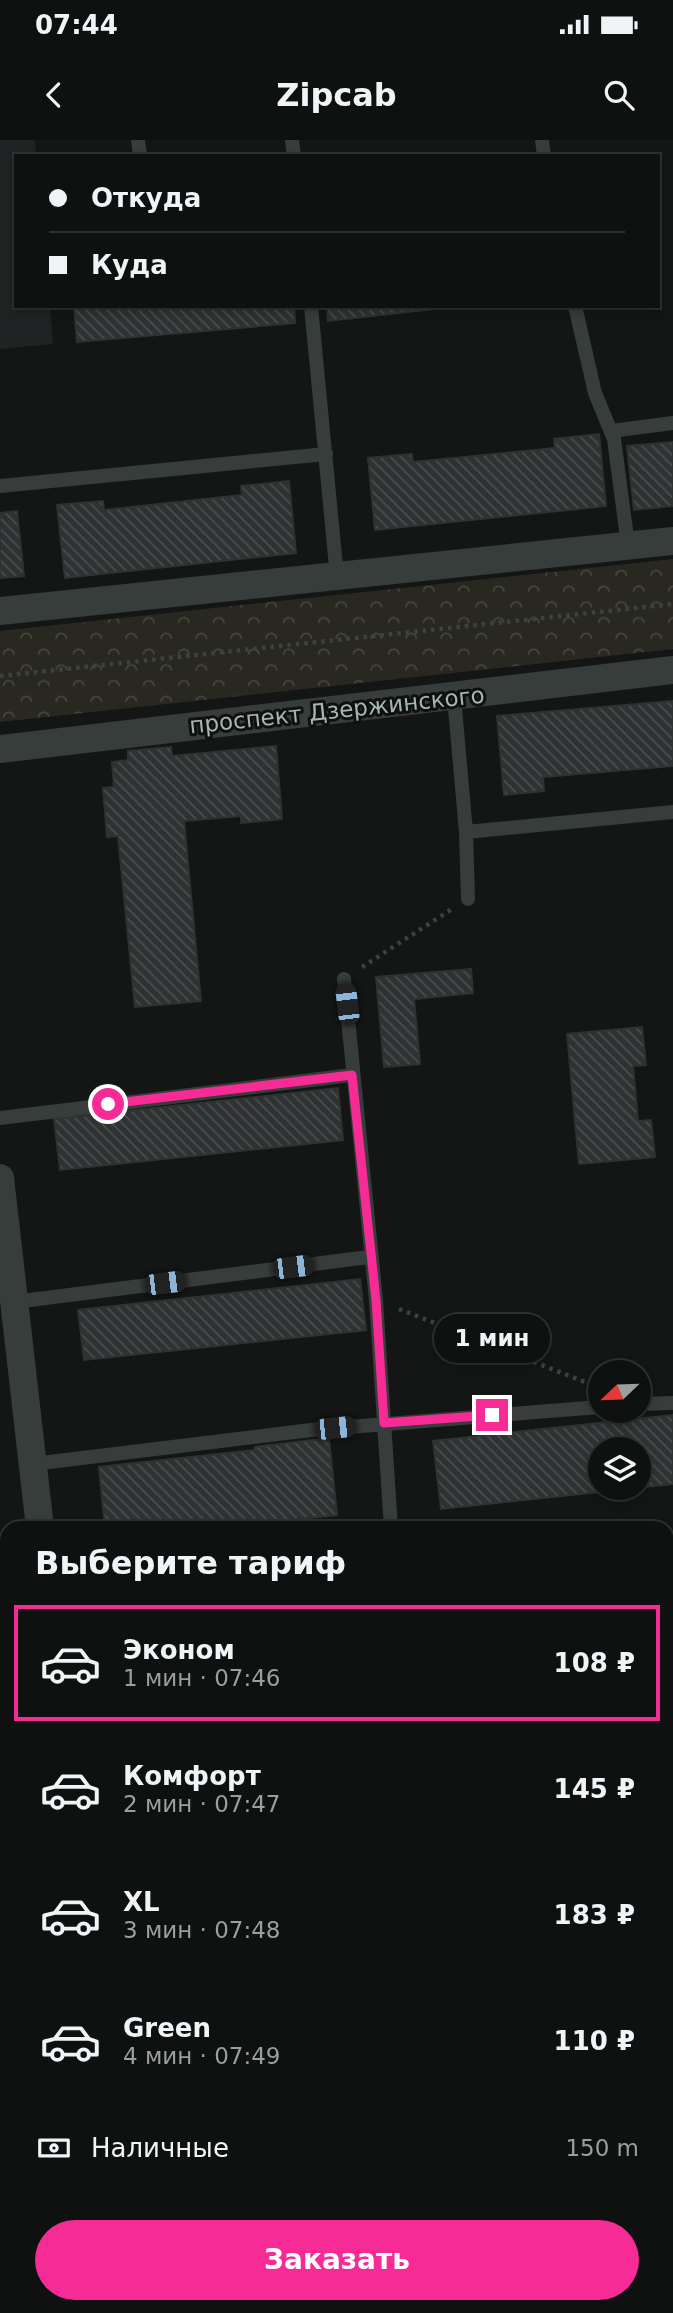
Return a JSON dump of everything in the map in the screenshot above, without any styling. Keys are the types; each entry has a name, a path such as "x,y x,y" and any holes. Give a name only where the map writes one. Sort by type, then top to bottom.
{"street":[{"path":"0,611 673,541"},
{"name":"проспект Дзержинского","path":"0,749 454,698 673,670"},
{"path":"0,1178 39,1521"}],"lane":[{"path":"311,308 337,578"},
{"path":"575,308 595,393 611,431 628,545"},
{"path":"611,431 673,423"},
{"path":"0,486 326,454"},
{"path":"454,698 466,832 468,899"},
{"path":"466,832 673,812"},
{"path":"344,979 369,1257 376,1300 391,1521"},
{"path":"0,1118 352,1075"},
{"path":"15,1302 369,1257"},
{"path":"651,1404 673,1403"},
{"path":"33,1464 384,1423 588,1408"}],"path":[{"path":"0,676 673,604"},
{"path":"344,979 468,899"},
{"path":"376,1300 588,1383"}],"shaded area":[{"path":"0,140 35,140 36,154 14,154 14,308 50,308 53,344 0,349"}],"green space":[{"path":"673,559 673,649 0,722 0,631"}],"building":[{"path":"74,308 294,308 295,323 77,342"},
{"path":"327,308 444,308 328,321"},
{"path":"599,434 606,506 375,530 368,458 412,454 413,462 555,448 554,439"},
{"path":"673,442 673,506 634,510 627,446"},
{"path":"289,481 296,553 65,578 57,505 103,501 104,510 242,495 241,486"},
{"path":"17,511 24,576 0,578 0,513"},
{"path":"673,701 673,766 543,777 544,791 504,795 497,716"},
{"path":"276,746 282,819 241,823 241,816 184,821 201,1001 135,1007 118,836 107,837 103,788 114,787 112,762 128,760 128,751 171,747 172,756"},
{"path":"471,969 473,993 414,999 420,1064 384,1067 376,977"},
{"path":"642,1027 646,1065 633,1066 638,1121 651,1120 655,1157 579,1164 567,1034"},
{"path":"338,1088 343,1140 60,1170 54,1119"},
{"path":"360,1279 366,1330 84,1360 78,1310"},
{"path":"673,1415 673,1484 651,1487 651,1437 588,1437 588,1493 441,1509 433,1441 599,1423 651,1423 651,1417"},
{"path":"329,1438 337,1515 281,1521 104,1521 99,1467 255,1450 255,1447"}],"route":[{"path":"108,1104 352,1075 369,1257 376,1300 384,1423 492,1415"}]}
